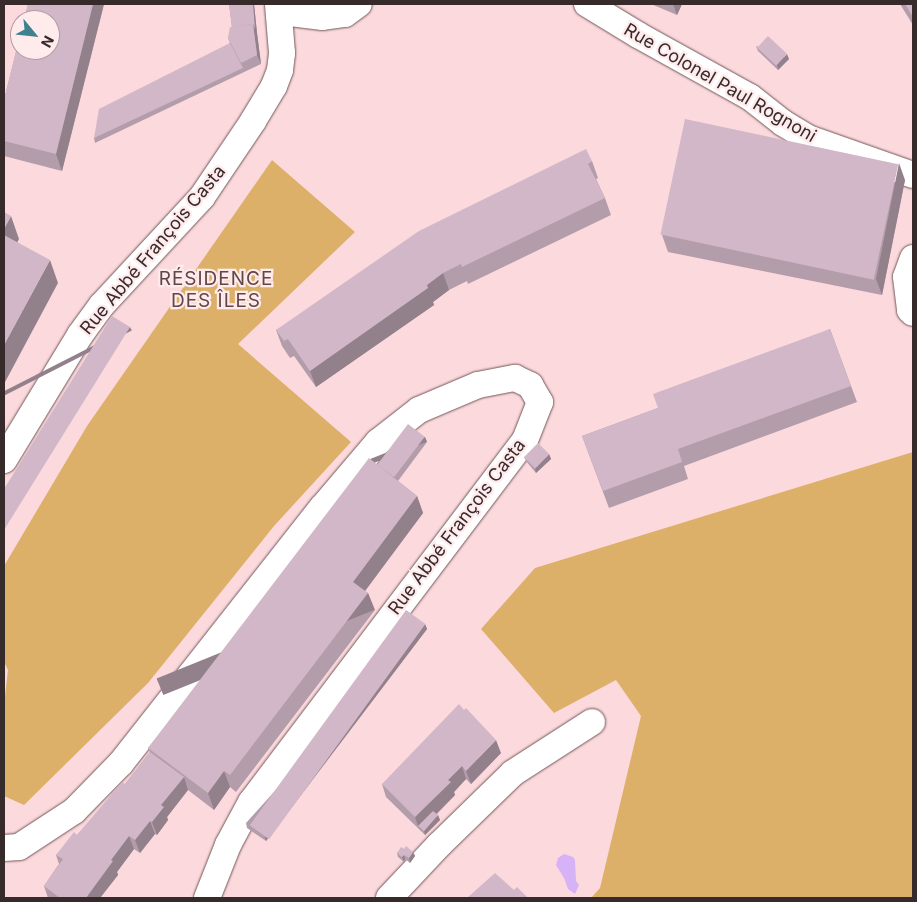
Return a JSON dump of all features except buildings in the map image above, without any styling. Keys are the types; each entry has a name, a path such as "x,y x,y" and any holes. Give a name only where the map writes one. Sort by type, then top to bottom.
{"street":[{"path":"292,10 323,17 345,14 359,4"},
{"name":"Rue Colonel Paul Rognoni","path":"586,4 750,97 782,122 808,138 913,175"},
{"name":"Rue Abbé François Casta","path":"4,460 80,335 102,305 202,197 253,121 274,86 280,70 292,10"},
{"path":"913,258 906,278 910,310 913,313"},
{"name":"Rue Abbé François Casta","path":"4,848 20,846 74,811 121,763 322,508 378,442 419,410 478,385 515,378 530,384 540,402 525,440 251,802 228,845 207,898"},
{"path":"389,898 513,773 592,722"}],"shaded area":[{"path":"272,160 355,232 238,344 351,442 274,526 148,683 24,805 4,796 4,705 8,670 4,662 4,566 87,426"},
{"path":"913,452 913,898 591,898 600,888 641,716 616,680 554,713 481,629 535,568"},
{"path":"564,854 573,857 575,860 576,881 579,885 575,894 568,889 556,865 558,858"}],"district":[{"name":"RÉSIDENCE DES ÎLES","path":"216,290"}]}
